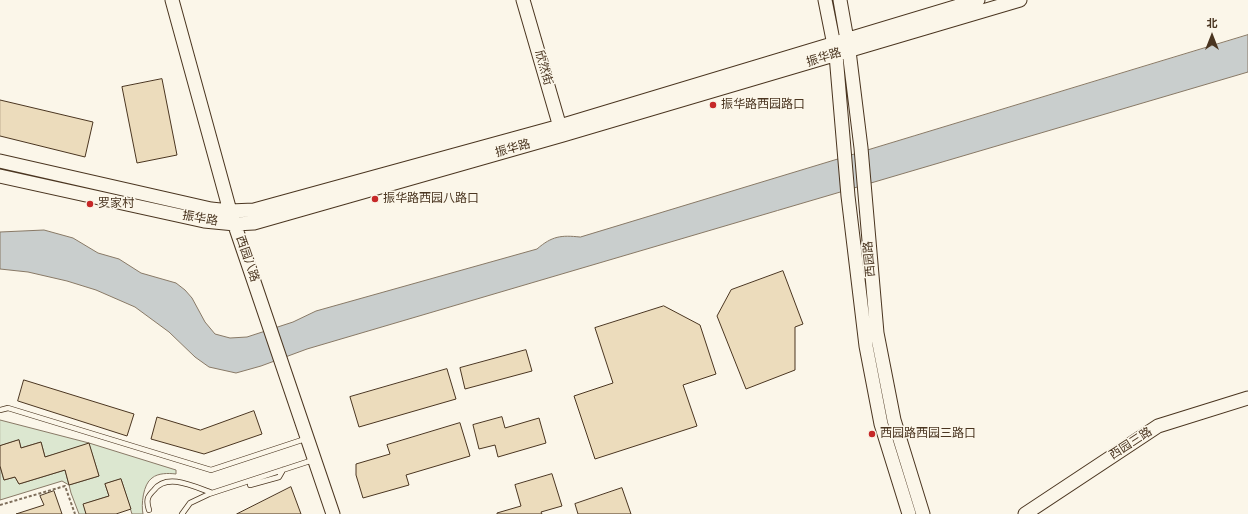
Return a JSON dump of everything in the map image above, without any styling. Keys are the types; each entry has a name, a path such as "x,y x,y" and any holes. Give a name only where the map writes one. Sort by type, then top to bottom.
{"main road":[{"name":"西园八路","path":"172,0 230,211 333,514"},
{"name":"欣然街","path":"523,0 561,130"},
{"name":"西园路","path":"825,0 835,49 848,196 866,346 881,424 909,514"},
{"name":"西园路","path":"840,0 848,45 861,148 877,333 894,420 923,514"},
{"name":"振华路","path":"0,176 204,221 235,224 254,223 848,45 978,0"},
{"name":"振华路","path":"848,45 1020,0"},
{"name":"振华路","path":"0,161 211,209 230,211 254,210 561,130"},
{"name":"西园三路","path":"1025,514 1158,426 1248,398"}],"lane":[{"path":"0,410 8,408 211,470 307,438"},
{"path":"182,514 190,503 212,493 314,460"},
{"path":"250,485 279,477 283,470"},
{"path":"148,510 148,498 155,488 162,482 174,481 212,493"}],"path":[{"path":"0,505 65,486 75,514"}],"green space":[{"path":"0,420 89,443 176,470 176,474 160,474 154,476 149,481 143,495 143,514 132,514 121,479 105,484 109,496 84,504 86,514 79,514 69,485 99,476 89,444 45,457 41,442 21,448 19,440 0,446"},
{"path":"0,466 4,480 15,477 19,484 65,470 69,485 62,481 0,500"}],"shaded area":[{"path":"1248,35 1248,72 307,349 261,366 236,373 209,367 195,357 169,332 135,307 96,290 67,281 28,272 0,269 0,232 44,230 73,238 98,253 119,259 141,273 176,283 192,298 205,322 215,334 230,338 247,337 293,322 316,311 537,249 547,241 557,237 580,237"}],"building":[{"path":"162,79 177,155 137,163 122,87"},
{"path":"0,100 93,122 85,157 0,136"},
{"path":"783,271 803,324 795,327 795,370 746,389 717,316 731,290"},
{"path":"664,306 700,325 716,374 683,385 697,426 595,459 574,396 613,383 595,328"},
{"path":"526,350 532,371 465,389 460,368"},
{"path":"447,369 456,399 359,427 350,397"},
{"path":"24,380 134,414 127,436 18,401"},
{"path":"254,411 262,434 204,454 151,439 157,417 200,430"},
{"path":"502,417 505,428 539,418 546,443 498,457 495,445 479,449 473,425"},
{"path":"460,423 470,456 406,475 409,485 363,498 356,475 356,464 390,454 387,445"},
{"path":"19,440 21,448 41,442 45,457 89,443 99,476 69,485 65,470 19,484 15,477 4,480 0,466 0,446"},
{"path":"552,474 562,506 541,512 542,514 497,514 521,506 515,485"},
{"path":"121,479 131,509 116,514 86,514 83,504 109,496 105,484"},
{"path":"291,487 301,514 237,514"},
{"path":"622,488 631,514 578,514 575,504"},
{"path":"54,491 62,514 16,514 44,505 40,496"}],"place":[{"name":"振华路西园路口","path":"713,105"},
{"name":"振华路西园八路口","path":"375,199"},
{"name":"罗家村","path":"90,204"},
{"name":"西园路西园三路口","path":"872,434"}]}
